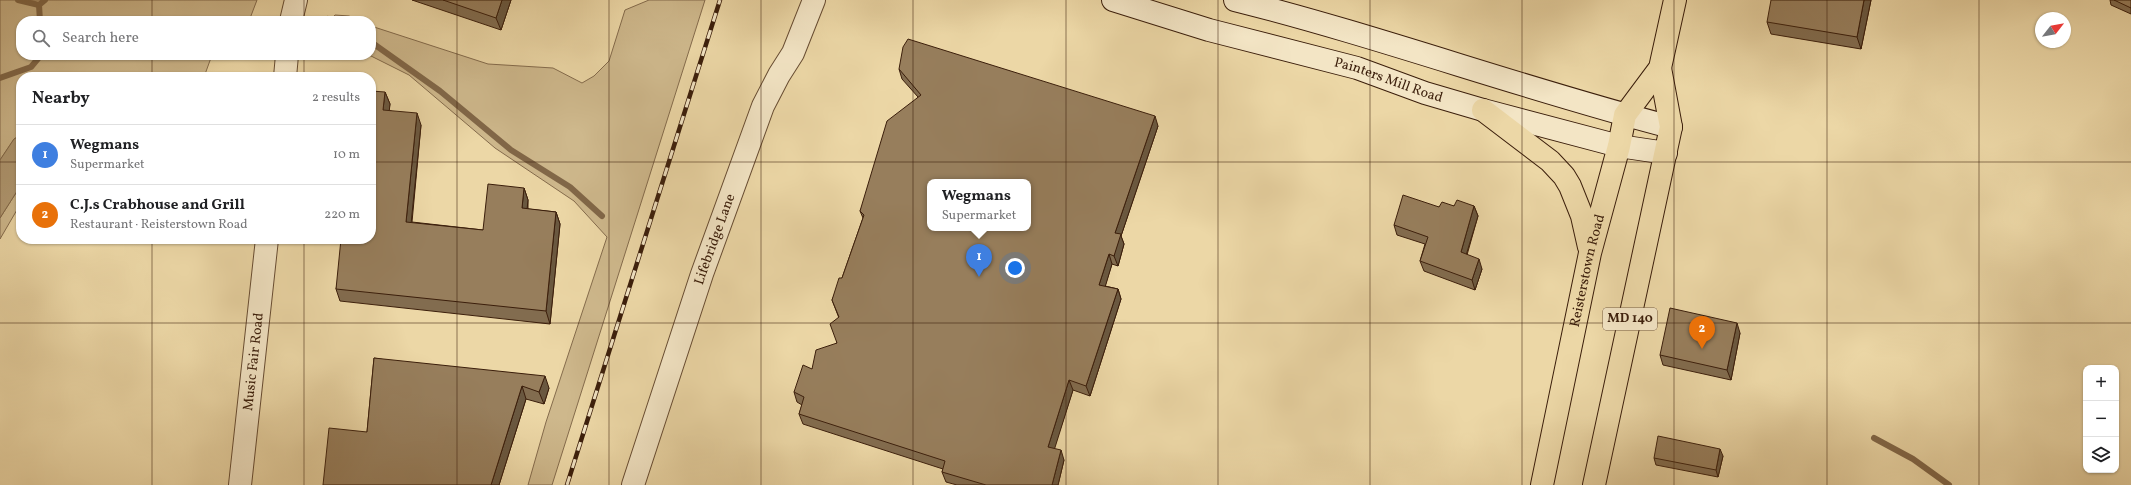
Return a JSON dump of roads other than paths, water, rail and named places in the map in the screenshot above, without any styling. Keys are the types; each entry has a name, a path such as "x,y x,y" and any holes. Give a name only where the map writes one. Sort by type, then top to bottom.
{"main road":[{"path":"292,16 296,0"},
{"name":"Lifebridge Lane","path":"633,485 702,274 763,106 779,74 793,53 814,0"},
{"name":"Painters Mill Road","path":"1113,0 1209,30 1357,68 1425,93 1483,110 1619,146 1666,153"},
{"path":"1235,0 1365,37 1625,115 1671,127"},
{"name":"Reisterstown Road","path":"1542,485 1590,253 1619,146 1625,115 1660,68 1676,0"},
{"path":"285,72 287,60"},
{"name":"Reisterstown Road","path":"1594,485 1671,127 1660,68"},
{"path":"1483,110 1550,161 1564,176 1570,186 1582,216 1590,253"},
{"name":"Music Fair Road","path":"240,485 266,244"}],"waterway":[{"path":"18,0 39,5"},
{"path":"40,16 39,5 45,0"},
{"path":"376,46 440,91 511,150 570,187 602,216"},
{"path":"17,72 31,67 37,60"},
{"path":"0,78 16,72"},
{"path":"1874,438 1913,459 1949,485"}],"railway":[{"path":"567,485 720,0"}],"place":[{"name":"Wegmans","path":"979,277"},
{"name":"C.J.s Crabhouse and Grill","path":"1702,349"}]}
